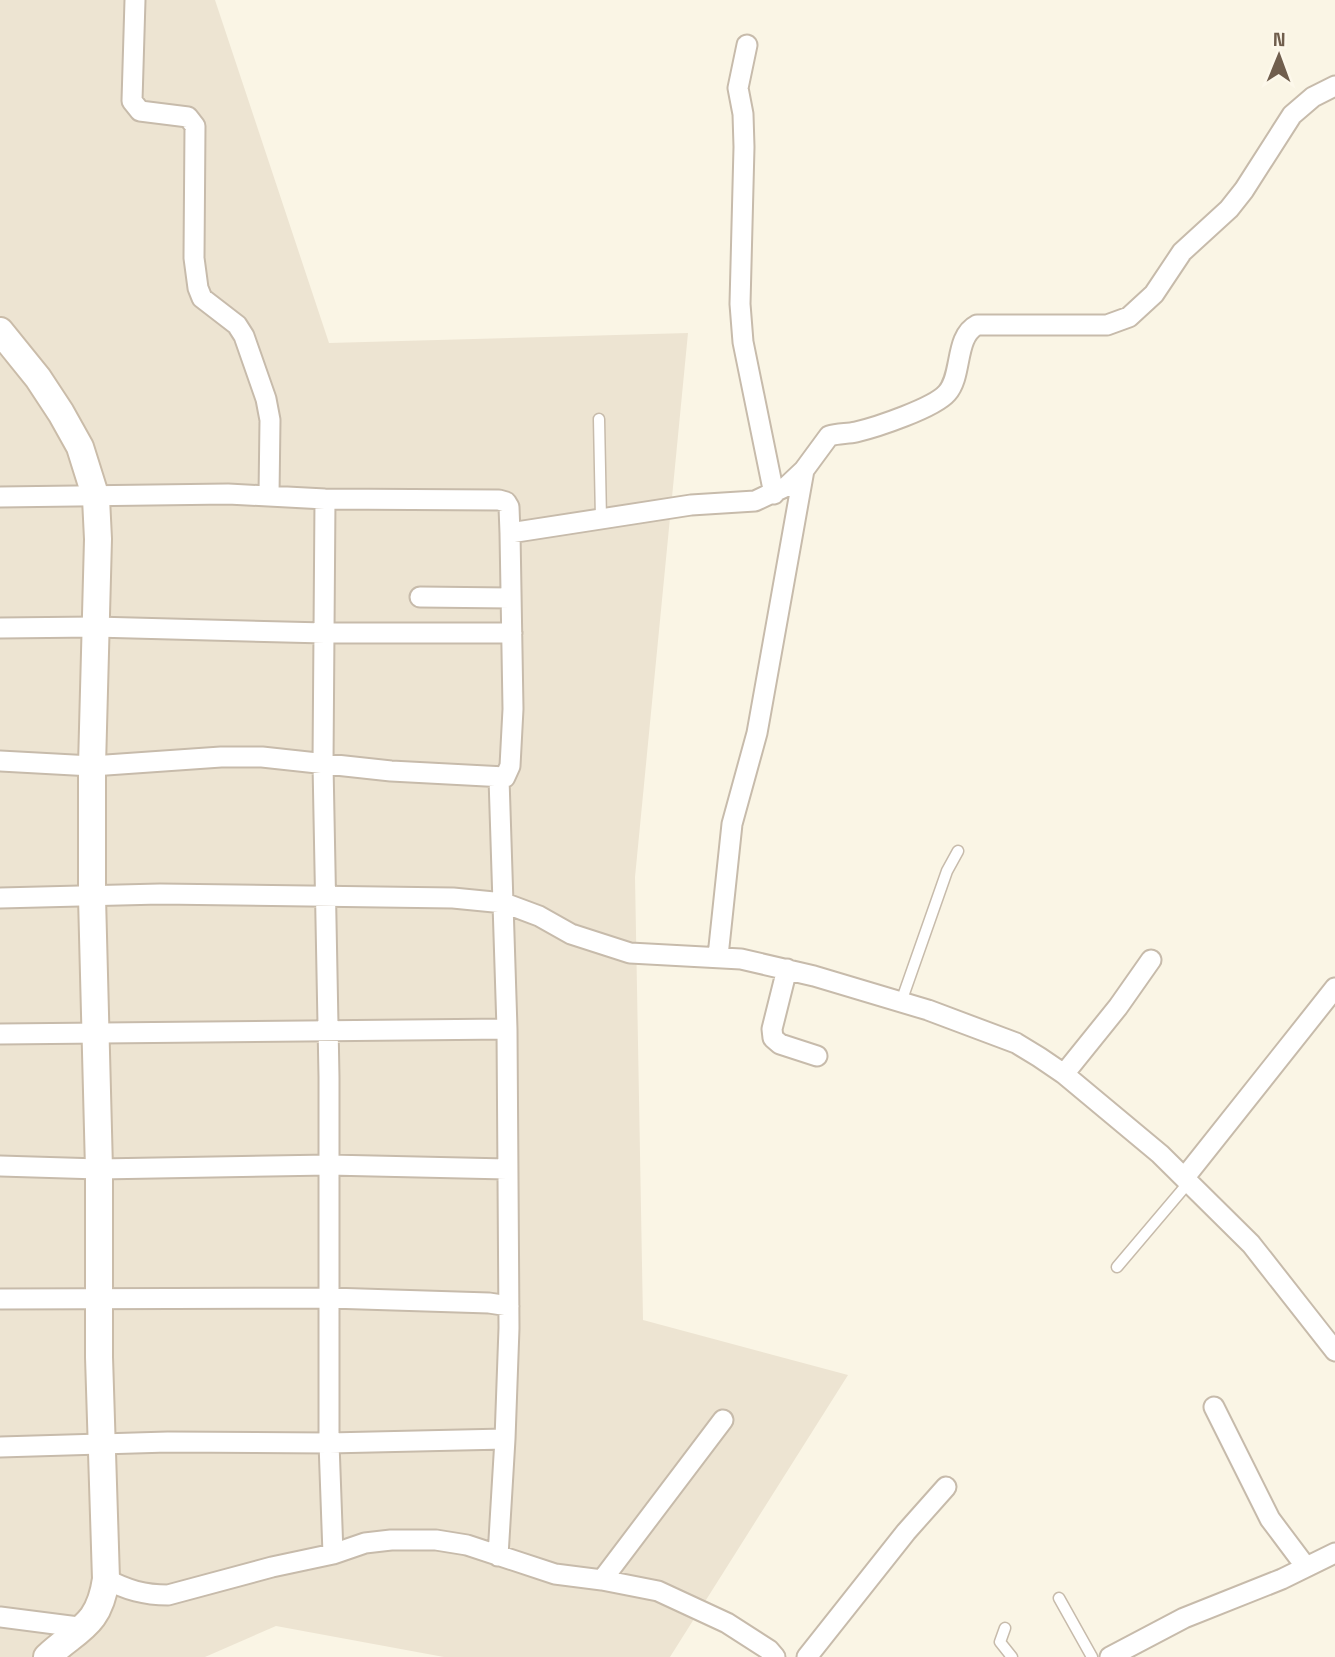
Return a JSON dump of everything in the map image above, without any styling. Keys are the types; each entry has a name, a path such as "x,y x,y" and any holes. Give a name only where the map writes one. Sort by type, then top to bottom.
{"main road":[{"path":"0,331 38,378 80,447 96,498 98,539 92,766 92,897 99,1169 98,1300 106,1579 98,1609 86,1628 47,1657"}],"street":[{"path":"135,0 132,101 140,111 188,117 195,126 194,258 198,288 202,298 237,325 253,361 269,409 269,495"},
{"path":"747,45 738,88 743,114 744,147 740,304 743,342 774,494"},
{"path":"510,533 691,505 746,503 774,494 804,470 829,436 872,428 946,395 953,385 967,333 977,325 1107,325 1129,317 1154,294 1182,252 1229,209 1292,115 1307,101 1335,86"},
{"path":"718,956 732,824 757,733 804,470"},
{"path":"0,497 269,495 325,499 506,502 509,507 510,533 513,709 510,766 508,774 499,778 391,771 262,757 221,757 92,766 0,761"},
{"path":"325,499 324,897 330,1165 329,1444 333,1554"},
{"path":"420,597 511,598"},
{"path":"0,628 95,626 324,633 512,633"},
{"path":"498,1556 509,1306 507,1030 499,778"},
{"path":"0,898 160,894 453,898 504,903 539,916 571,934 630,953 718,956 787,969 901,1002 1016,1043 1064,1074 1160,1154 1251,1244 1335,1351"},
{"path":"1064,1074 1118,1007 1151,960"},
{"path":"787,969 772,1030 773,1038 780,1044 817,1056"},
{"path":"1187,1180 1335,988"},
{"path":"0,1034 507,1030"},
{"path":"0,1166 99,1169 330,1165 507,1169"},
{"path":"0,1299 330,1298 489,1303 509,1306"},
{"path":"1214,1407 1270,1519 1306,1567"},
{"path":"602,1580 723,1420"},
{"path":"0,1447 329,1444 505,1438"},
{"path":"807,1657 946,1486"},
{"path":"106,1579 130,1591 168,1595 333,1554 365,1543 391,1539 446,1542 467,1545 555,1574 658,1591 727,1623 769,1650 775,1657"},
{"path":"1110,1657 1184,1618 1335,1553"},
{"path":"0,1617 86,1628"}],"lane":[{"path":"599,419 601,520"},
{"path":"901,1002 947,871 958,851"},
{"path":"1117,1267 1187,1180"},
{"path":"1059,1598 1092,1657"},
{"path":"1005,1628 1000,1642 1012,1657"}],"shaded area":[{"path":"0,0 215,0 329,343 688,333 635,877 643,1320 848,1375 670,1657 444,1657 276,1626 205,1657 0,1657"}]}
